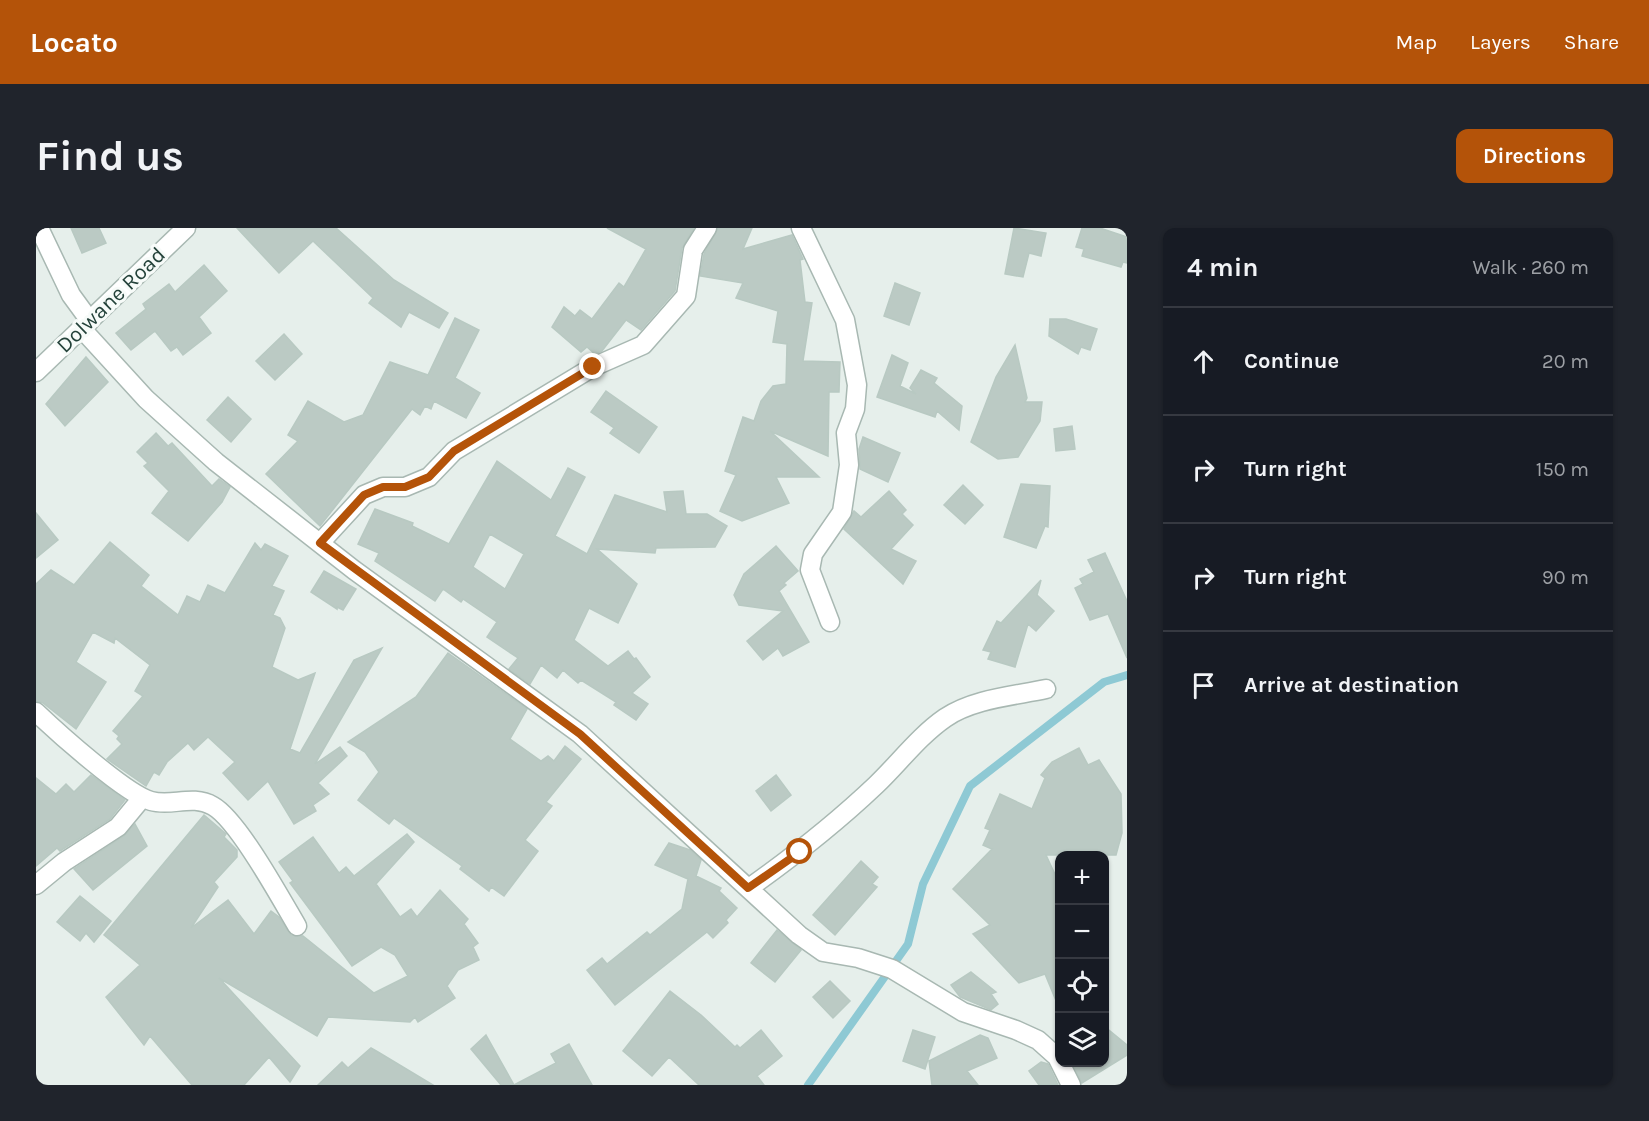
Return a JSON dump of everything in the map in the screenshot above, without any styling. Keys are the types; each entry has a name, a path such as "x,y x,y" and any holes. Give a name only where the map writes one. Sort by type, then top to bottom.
{"street":[{"path":"39,228 86,325 146,399 216,462 320,543 580,734 799,935 822,952 858,958 892,969 963,1012 1016,1030 1038,1041 1057,1057 1071,1085"},
{"name":"Dolwane Road","path":"36,372 186,228"},
{"path":"320,543 364,495 383,487 405,487 429,477 454,451 593,367 643,345 686,296 693,250 707,228"},
{"path":"801,228 845,320 857,385 855,409 846,433 849,465 842,512 813,554 810,570 830,622"},
{"path":"748,888 800,852 845,815 925,735 947,717 982,702 1046,689"},
{"path":"36,712 142,798 166,803 182,800 199,801 214,807 249,848 297,926"},
{"path":"36,885 64,862 118,827 142,798"}],"building":[{"path":"71,228 99,228 106,243 82,253"},
{"path":"237,228 336,228 394,280 448,313 439,328 409,312 401,327 369,303 373,298 313,241 279,273"},
{"path":"607,228 694,228 682,248 675,291 641,330 626,320 602,351 595,354 587,347 581,352 552,327 564,307 575,316 580,310 592,319 619,283 624,287 646,249"},
{"path":"718,228 752,228 743,249 792,235 803,259 800,260 805,302 812,303 803,361 840,362 839,392 829,392 828,456 770,431 819,477 776,477 789,503 742,521 720,511 736,475 725,471 743,417 754,421 761,401 773,386 786,384 787,344 773,342 778,311 736,298 743,283 700,276 704,254"},
{"path":"1014,228 1046,233 1041,256 1029,253 1023,277 1005,274"},
{"path":"1082,228 1100,228 1127,237 1127,263 1123,262 1121,267 1082,256 1084,249 1076,247"},
{"path":"204,265 227,291 199,317 211,333 183,355 177,347 171,351 155,331 131,350 116,333 146,309 143,304 169,284 175,292"},
{"path":"895,283 920,293 909,325 884,316"},
{"path":"455,318 479,330 455,378 480,393 466,418 434,401 431,409 425,406 420,415 412,409 320,526 266,474 298,441 288,435 308,401 344,422 363,415 390,362 428,375"},
{"path":"1050,319 1066,319 1097,329 1090,350 1081,347 1078,354 1049,336"},
{"path":"284,334 302,354 275,380 256,361"},
{"path":"1015,345 1027,398 1025,402 1042,402 1040,421 1018,457 998,459 971,442 996,377"},
{"path":"892,355 908,363 900,386 916,394 910,388 921,370 937,378 934,383 962,406 959,430 937,411 935,417 877,397"},
{"path":"86,357 108,382 65,426 46,404"},
{"path":"606,391 657,427 639,453 610,433 614,428 591,412"},
{"path":"228,397 251,419 231,442 207,420"},
{"path":"1072,426 1075,449 1056,451 1054,429"},
{"path":"156,433 168,446 172,443 212,486 219,479 230,487 222,502 188,541 152,513 169,491 144,466 148,463 137,452"},
{"path":"863,437 900,453 888,482 860,469 859,449"},
{"path":"497,461 551,500 568,468 585,477 555,536 587,554 615,495 667,512 664,492 683,491 686,514 707,514 727,526 715,547 656,548 655,553 597,549 637,584 618,623 589,608 574,640 608,666 628,651 634,659 636,658 650,677 632,693 648,704 636,720 614,705 616,702 581,680 578,683 563,670 557,678 541,665 530,684 509,669 518,658 487,637 497,622 463,599 461,602 443,589 435,601 375,561 379,553 358,544 375,509 413,523 412,526 449,544","holes":["490,534 524,554 505,589 473,567"]},
{"path":"1021,484 1050,486 1048,527 1045,526 1036,548 1004,537"},
{"path":"963,485 983,505 965,524 944,505"},
{"path":"889,491 906,510 902,514 913,525 891,549 916,561 903,584 844,529 854,511 861,517"},
{"path":"36,513 58,540 36,558"},
{"path":"110,542 149,575 141,586 178,615 187,596 200,602 208,585 225,593 255,543 261,550 265,544 288,556 272,586 284,591 273,615 280,618 285,628 272,667 298,680 315,673 290,749 300,753 354,660 382,648 315,764 340,747 347,756 318,783 329,794 313,805 316,811 294,824 268,781 248,800 223,773 235,762 208,737 194,750 188,743 167,762 159,775 154,772 146,786 107,759 122,744 117,739 119,736 113,731 143,696 135,691 150,665 115,638 114,643 93,632 76,662 106,682 76,729 43,703 36,701 36,584 51,570 74,585"},
{"path":"776,546 798,571 784,583 786,585 779,591 809,642 783,656 778,648 763,660 747,641 783,611 739,605 734,595 744,574"},
{"path":"1105,553 1127,601 1127,658 1108,614 1090,620 1075,588 1083,584 1080,579 1094,572 1088,560"},
{"path":"324,571 356,589 343,610 337,607 337,609 311,592"},
{"path":"1041,580 1037,595 1054,611 1036,631 1028,624 1015,667 988,659 991,652 983,650 997,621 1001,623"},
{"path":"448,653 527,709 510,739 541,761 548,756 554,761 565,746 581,759 546,802 552,806 525,840 538,851 504,896 491,887 489,891 460,869 462,866 394,818 389,824 358,800 379,772 365,752 348,742 416,697"},
{"path":"1079,748 1088,765 1099,760 1121,794 1122,833 1116,855 1109,855 1109,851 1055,851 1055,855 1046,855 1055,874 1055,998 1045,974 1019,983 973,934 990,925 953,889 992,849 983,845 990,830 985,828 1000,794 1032,809 1045,778 1041,775 1052,762"},
{"path":"91,775 125,800 110,819 60,851 57,848 36,866 36,778 56,794 66,784 74,792"},
{"path":"776,775 791,795 771,811 756,791"},
{"path":"204,815 226,834 224,837 237,850 237,857 214,882 218,887 191,928 228,900 254,934 271,911 279,917 291,935 303,936 374,993 408,976 395,955 381,947 352,966 290,883 293,881 279,862 313,837 339,873 346,867 354,876 407,834 414,842 376,884 400,917 411,909 417,917 440,890 468,919 464,924 478,943 473,947 479,960 458,970 447,986 455,998 418,1022 415,1017 410,1022 328,1017 317,1036 219,978 300,1066 290,1082 269,1057 244,1085 192,1085 150,1036 144,1045 106,997 140,965 104,935"},
{"path":"135,824 147,846 93,890 74,869 124,836"},
{"path":"669,843 690,850 701,860 696,876 721,888 719,891 737,908 726,920 728,923 713,938 707,932 615,1005 587,970 602,958 607,964 647,932 650,935 682,909 688,879 655,865"},
{"path":"861,861 878,877 872,884 877,887 835,935 813,915"},
{"path":"80,896 111,921 94,942 86,933 80,941 57,922"},
{"path":"777,930 801,950 775,982 751,963"},
{"path":"971,972 996,992 991,994 998,1004 991,1010 960,997 951,985"},
{"path":"830,981 850,1001 833,1018 813,997"},
{"path":"670,991 701,1015 735,1047 737,1045 740,1048 761,1030 782,1056 757,1076 764,1085 699,1085 669,1057 652,1076 623,1051"},
{"path":"913,1030 935,1037 925,1069 903,1061"},
{"path":"1109,1030 1127,1045 1127,1055 1109,1066"},
{"path":"486,1035 514,1085 501,1085 471,1049"},
{"path":"980,1035 988,1038 997,1058 967,1071 978,1085 932,1085 929,1061"},
{"path":"569,1044 592,1085 514,1085 556,1063 551,1054"},
{"path":"371,1048 433,1085 318,1085 342,1062 348,1068"},
{"path":"1041,1062 1048,1064 1058,1085 1039,1085 1029,1071"},
{"path":"1074,1067 1108,1067 1082,1083"}],"waterway":[{"path":"808,1085 908,944 923,884 970,786 1104,682 1127,675"}],"route":[{"path":"593,367 454,451 429,477 405,487 383,487 364,495 320,543 580,734 649,800 748,888 800,852"}]}
